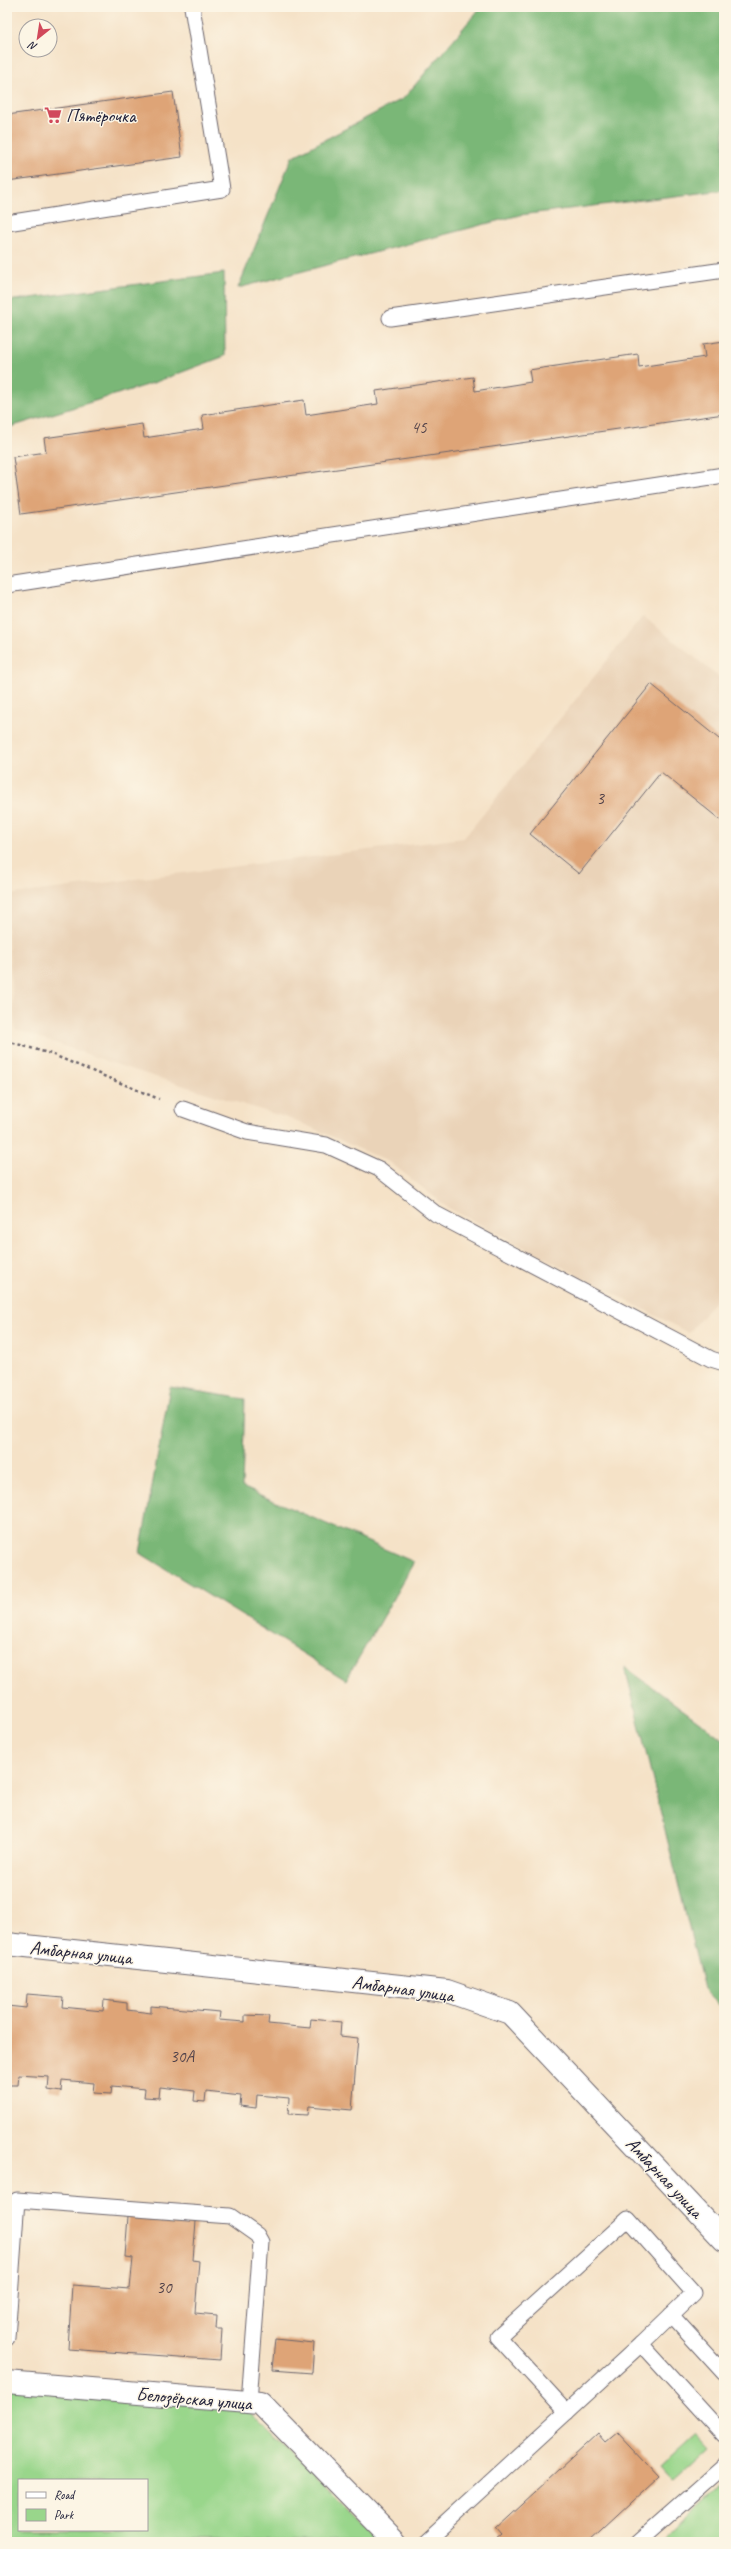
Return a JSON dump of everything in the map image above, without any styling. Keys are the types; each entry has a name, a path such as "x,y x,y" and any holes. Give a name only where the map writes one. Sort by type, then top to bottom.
{"street":[{"name":"Амбарная улица","path":"7,1944 447,1991 510,2014 724,2240"},
{"name":"Белозёрская улица","path":"7,2382 260,2403 396,2542"}],"lane":[{"path":"7,223 222,189 192,7"},
{"path":"390,318 724,270"},
{"path":"7,585 724,476"},
{"path":"183,1110 247,1132 326,1145 379,1170 436,1214 711,1359 724,1363"},
{"path":"7,2330 12,2199 230,2216 257,2235 261,2248 249,2402"},
{"path":"425,2542 641,2344 694,2293 628,2219 498,2337 566,2412"},
{"path":"670,2315 724,2373"},
{"path":"641,2344 724,2435"},
{"path":"638,2542 724,2466"}],"path":[{"path":"7,1041 51,1054 183,1110"}],"shaded area":[{"path":"643,616 724,681 724,1290 689,1333 447,1207 391,1163 297,1121 124,1067 15,1029 7,925 7,895 464,838"}],"green space":[{"path":"481,7 724,7 724,190 520,215 238,288 292,157 404,98"},
{"path":"224,273 225,356 153,383 7,428 7,301"},
{"path":"170,1387 245,1399 242,1487 414,1562 346,1680 140,1553"},
{"path":"625,1667 724,1740 724,2009 704,1989"},
{"path":"7,2386 242,2404 380,2542 7,2542"},
{"path":"695,2434 709,2449 673,2482 659,2467"},
{"path":"724,2484 724,2542 661,2542"}],"building":[{"path":"173,92 182,157 7,181 7,115"},
{"path":"724,341 724,414 21,514 13,457 46,452 44,438 142,424 144,438 204,429 202,415 304,400 306,415 378,404 376,391 473,377 475,391 531,382 529,370 638,354 639,367 705,357 703,344"},
{"path":"651,684 724,743 724,823 661,772 579,874 530,834"},
{"path":"27,1994 63,1997 62,2007 103,2011 104,2000 127,2003 127,2010 151,2013 151,2006 220,2012 219,2020 245,2022 245,2015 269,2016 268,2024 310,2028 311,2019 341,2022 340,2036 358,2038 352,2110 309,2106 308,2115 288,2114 289,2098 257,2095 256,2108 240,2106 241,2096 206,2092 205,2102 194,2101 195,2091 160,2087 159,2098 144,2097 145,2089 112,2086 111,2094 93,2093 94,2083 62,2080 61,2092 48,2090 49,2077 19,2075 18,2085 7,2085 7,2006 26,2008"},
{"path":"128,2216 196,2221 193,2260 199,2261 195,2313 217,2315 216,2329 222,2329 220,2360 68,2349 72,2285 130,2289 133,2258 125,2257"},
{"path":"275,2339 314,2343 312,2373 272,2370"},
{"path":"617,2432 659,2477 589,2542 494,2542 502,2535 496,2528 598,2434 605,2442"}],"place":[{"name":"Пятёрочка","path":"53,115"}]}
